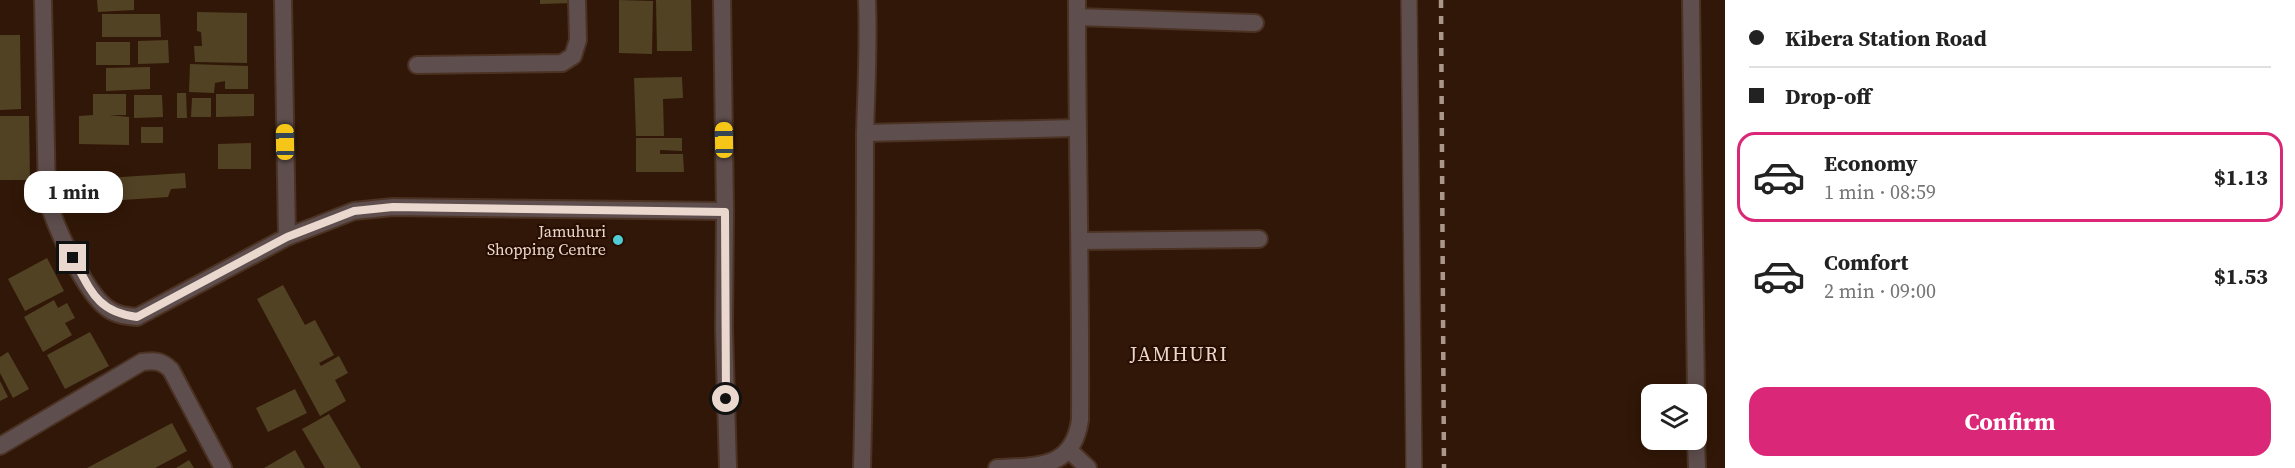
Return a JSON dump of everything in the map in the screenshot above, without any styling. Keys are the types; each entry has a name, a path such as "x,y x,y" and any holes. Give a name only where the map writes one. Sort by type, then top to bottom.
{"street":[{"path":"44,0 47,198 53,220 94,296 108,309 121,315 137,317 287,237 354,211 393,207 725,212"},
{"path":"283,0 287,237"},
{"path":"417,65 562,63 573,56 578,40 577,0"},
{"path":"722,0 724,329 728,468"},
{"path":"862,468 866,321 865,133 870,58 867,0"},
{"path":"1691,0 1696,384"},
{"path":"997,468 1038,466 1060,460 1071,452 1078,439 1081,241 1076,128 1077,8 1255,23"},
{"path":"865,133 1076,128"},
{"path":"1081,241 1259,239"},
{"path":"0,446 142,362 153,360 163,363 171,370 223,468"},
{"path":"1696,450 1697,468"},
{"path":"1071,452 1088,468"}],"lane":[{"path":"1409,0 1413,468"}],"building":[{"path":"97,0 134,0 134,10 98,12"},
{"path":"540,0 573,0 573,3 540,4"},
{"path":"619,0 653,1 652,54 619,53"},
{"path":"656,0 691,0 692,51 657,51"},
{"path":"197,12 247,13 247,63 195,62 194,46 202,46 201,32 197,31"},
{"path":"102,14 160,14 161,37 102,37"},
{"path":"0,35 20,35 21,109 0,110"},
{"path":"168,40 169,63 138,64 138,41"},
{"path":"96,42 130,42 130,65 96,65"},
{"path":"190,64 248,66 248,89 225,89 225,81 215,83 214,93 189,92"},
{"path":"150,67 150,89 106,91 106,68"},
{"path":"682,77 683,98 663,99 664,136 636,136 634,78"},
{"path":"177,93 186,93 187,118 177,118"},
{"path":"93,94 126,94 126,115 109,115 129,117 129,145 79,144 79,116 93,115"},
{"path":"216,94 254,94 254,116 216,117"},
{"path":"134,95 162,95 163,117 134,118"},
{"path":"192,98 211,98 211,117 191,117"},
{"path":"0,116 29,116 30,180 0,180"},
{"path":"141,127 163,127 163,143 141,143"},
{"path":"636,138 682,138 682,151 660,150 660,154 683,154 684,172 636,172"},
{"path":"251,143 251,169 218,169 218,144"},
{"path":"185,173 186,188 171,189 168,197 108,201 106,178"},
{"path":"47,258 64,291 25,311 8,279"},
{"path":"283,285 305,325 315,320 334,355 319,363 321,366 339,356 348,373 335,380 346,401 320,416 257,299"},
{"path":"54,300 58,308 67,303 75,318 65,323 72,335 43,352 24,317"},
{"path":"90,332 109,366 65,389 47,355"},
{"path":"8,352 29,389 13,398 0,373 0,357"},
{"path":"0,381 8,397 0,401"},
{"path":"295,389 307,413 268,432 256,408"},
{"path":"329,414 361,468 325,468 302,429"},
{"path":"172,423 187,451 155,468 87,468"},
{"path":"295,450 305,468 264,468"},
{"path":"189,460 194,468 176,468"}],"railway":[{"path":"1441,0 1444,468"}],"place":[{"name":"Jamuhuri Shopping Centre","path":"618,240"}],"district":[{"name":"JAMHURI","path":"1179,354"}],"route":[{"path":"73,258 94,296 108,309 121,315 137,317 287,237 354,211 393,207 725,212 726,399"}]}
